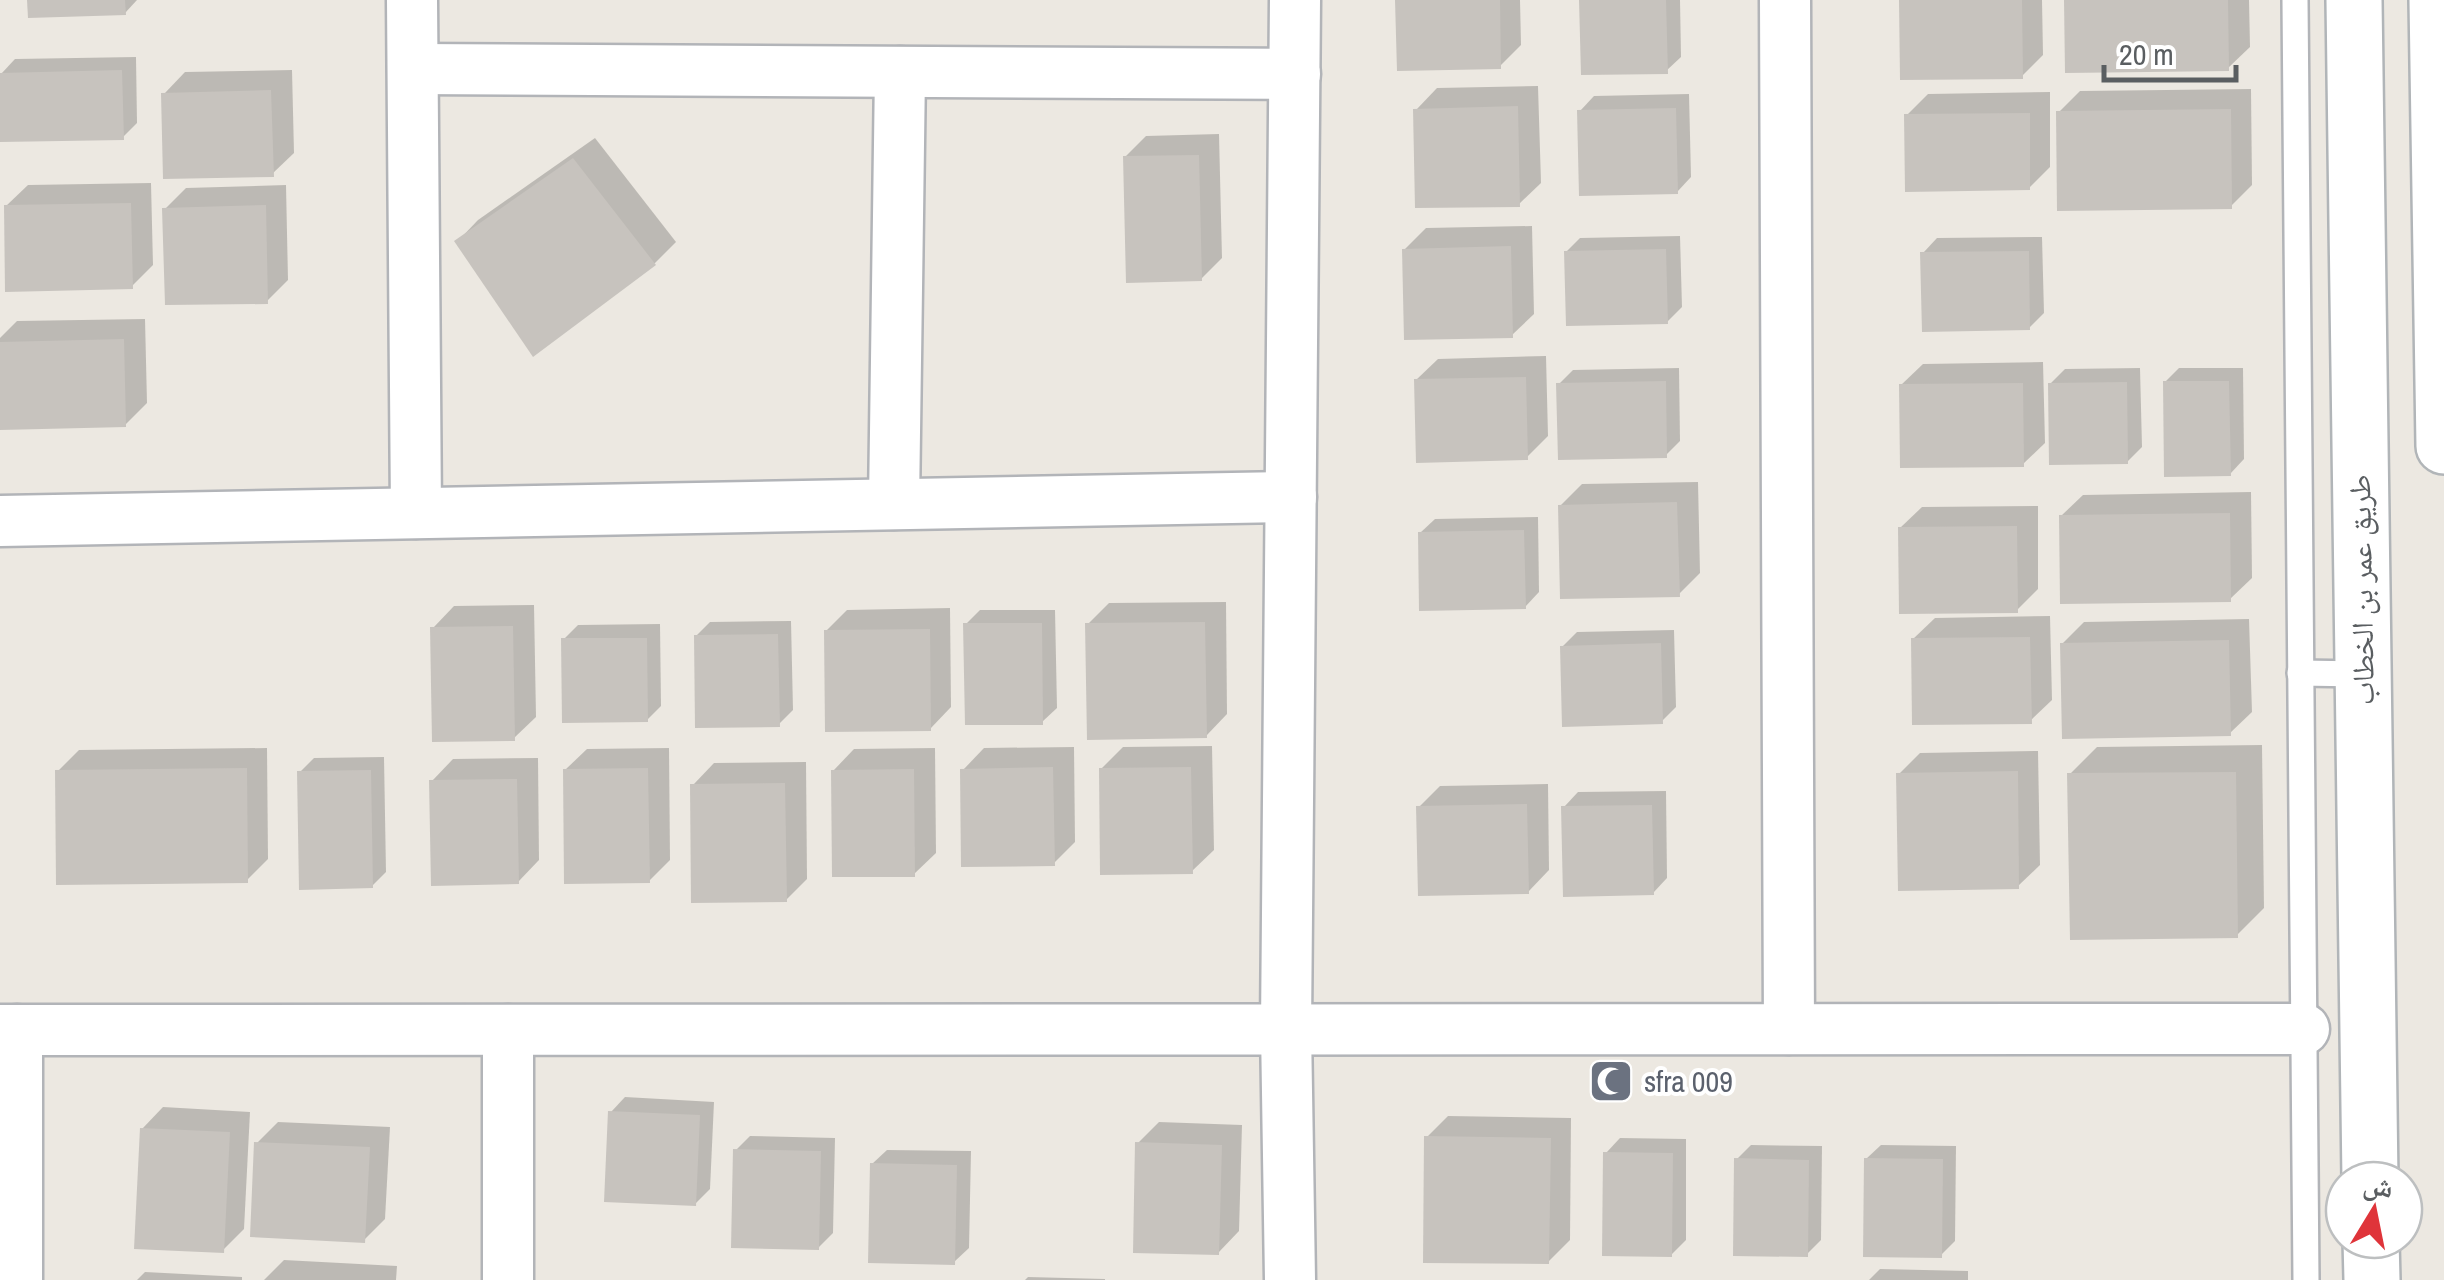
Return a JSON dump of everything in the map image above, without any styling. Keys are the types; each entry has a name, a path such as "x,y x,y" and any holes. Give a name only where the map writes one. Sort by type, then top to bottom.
{"main road":[{"name":"طريق عمر بن الخطاب","path":"2354,0 2370,1160"},
{"path":"2441,27 2444,446"}],"street":[{"path":"412,0 416,513"},
{"path":"1290,1280 1286,1029 1295,0"},
{"path":"1785,0 1789,1029"},
{"path":"413,69 1294,74"},
{"path":"894,504 900,72"},
{"path":"0,521 1291,496"},
{"path":"17,1280 9,1030 2304,1028"},
{"path":"508,1030 508,1280"}],"lane":[{"path":"2295,0 2306,1280"},
{"path":"2300,673 2362,674"}],"building":[{"path":"27,0 125,0 126,15 28,18"},
{"path":"1395,0 1500,0 1501,69 1397,71"},
{"path":"1579,0 1666,0 1668,74 1581,75"},
{"path":"1899,0 2022,0 2023,79 1900,80"},
{"path":"2064,0 2228,0 2229,71 2065,73"},
{"path":"122,70 124,140 0,142 0,73"},
{"path":"271,90 274,177 163,179 161,93"},
{"path":"1518,106 1520,207 1415,208 1413,109"},
{"path":"1676,108 1678,194 1579,196 1577,110"},
{"path":"2231,109 2232,209 2057,211 2056,111"},
{"path":"2030,113 2030,190 1905,192 1904,114"},
{"path":"1199,155 1202,281 1126,283 1123,156"},
{"path":"573,158 656,265 533,357 454,241"},
{"path":"131,203 133,289 5,292 4,205"},
{"path":"266,205 268,304 165,305 162,208"},
{"path":"1511,246 1513,338 1404,340 1402,249"},
{"path":"1666,249 1668,324 1566,326 1564,251"},
{"path":"2029,251 2030,330 1922,332 1920,252"},
{"path":"124,339 126,427 0,430 0,342"},
{"path":"1526,377 1528,460 1416,463 1414,379"},
{"path":"1666,381 1667,458 1558,460 1556,383"},
{"path":"2163,381 2229,381 2231,476 2164,477"},
{"path":"2127,382 2128,464 2049,465 2048,383"},
{"path":"2023,383 2024,467 1900,468 1899,384"},
{"path":"1677,502 1680,597 1560,599 1558,505"},
{"path":"2230,513 2231,602 2060,604 2059,515"},
{"path":"2017,526 2018,613 1899,614 1898,527"},
{"path":"1524,530 1526,609 1419,611 1418,532"},
{"path":"1205,622 1207,738 1087,740 1085,623"},
{"path":"963,623 1042,623 1043,725 965,725"},
{"path":"513,626 515,741 432,742 430,627"},
{"path":"930,629 931,731 825,732 824,630"},
{"path":"778,634 780,727 695,728 694,635"},
{"path":"2030,637 2032,724 1912,725 1911,638"},
{"path":"561,638 647,638 648,722 562,723"},
{"path":"2229,640 2231,736 2062,739 2060,643"},
{"path":"1661,643 1663,724 1562,727 1560,646"},
{"path":"1053,767 1055,866 961,867 960,769"},
{"path":"1191,767 1193,874 1100,875 1099,768"},
{"path":"247,768 248,883 56,885 55,770"},
{"path":"648,768 650,883 564,884 563,769"},
{"path":"914,769 915,877 832,877 831,770"},
{"path":"371,770 373,888 299,890 297,771"},
{"path":"2018,771 2019,889 1898,891 1896,773"},
{"path":"2236,772 2238,938 2070,940 2067,773"},
{"path":"517,779 519,884 431,886 429,780"},
{"path":"785,783 787,902 691,903 690,784"},
{"path":"1527,804 1529,894 1418,896 1416,806"},
{"path":"1652,805 1654,895 1563,897 1561,806"},
{"path":"608,1111 700,1115 696,1206 604,1202"},
{"path":"140,1128 230,1132 224,1253 134,1249"},
{"path":"1424,1136 1551,1138 1549,1264 1423,1263"},
{"path":"254,1142 370,1147 365,1243 250,1237"},
{"path":"1135,1142 1222,1145 1219,1255 1133,1253"},
{"path":"733,1149 821,1151 819,1250 731,1248"},
{"path":"1603,1152 1673,1153 1672,1257 1602,1256"},
{"path":"1734,1158 1809,1160 1808,1257 1733,1256"},
{"path":"1864,1158 1943,1159 1942,1258 1863,1257"},
{"path":"870,1163 957,1165 955,1265 868,1263"}],"place":[{"name":"sfra 009","path":"1611,1081"}]}
